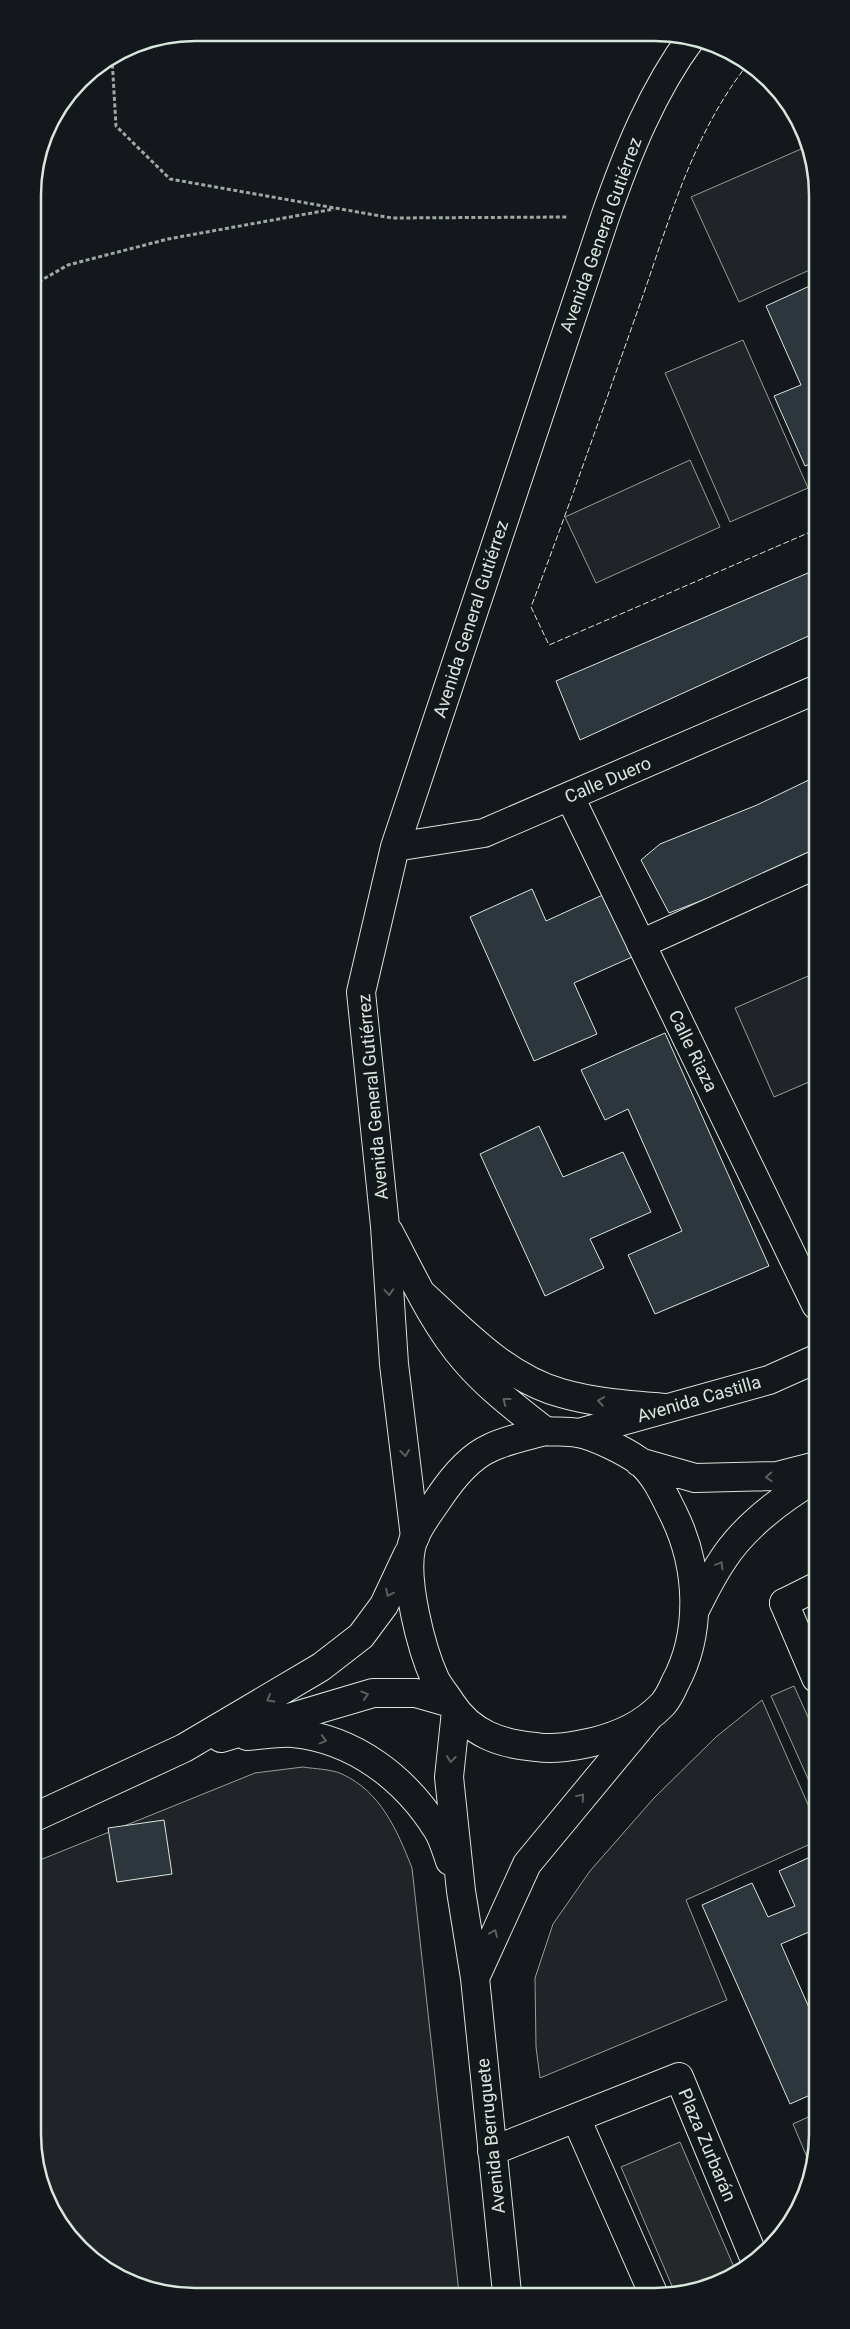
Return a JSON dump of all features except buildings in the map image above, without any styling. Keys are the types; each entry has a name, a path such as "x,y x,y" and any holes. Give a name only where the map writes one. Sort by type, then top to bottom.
{"street":[{"name":"Avenida General Gutiérrez","path":"453,1707 436,1680 417,1623 411,1578 413,1543 394,1364 385,1226 361,992 395,847 605,217 628,152 677,58 687,44"},
{"name":"Calle Duero","path":"395,847 484,834 809,693"},
{"name":"Calle Riaza","path":"570,797 808,1289"},
{"path":"641,944 809,869"},
{"name":"Avenida General Gutiérrez","path":"385,1226 436,1319 464,1360 499,1395 545,1431"},
{"name":"Avenida General Gutiérrez","path":"423,1295 483,1350 524,1378 560,1393 601,1401 667,1408"},
{"name":"Avenida Castilla","path":"579,1433 769,1380 808,1362"},
{"path":"41,1814 184,1748 322,1668 361,1636 384,1605 413,1543 447,1485 488,1448 545,1431 579,1433 614,1447 639,1462 695,1478 777,1476 808,1468"},
{"path":"475,1978 527,1864 647,1719 665,1702 682,1671 690,1646 696,1608 690,1560 680,1526 656,1480 639,1462"},
{"path":"696,1608 723,1559 753,1525 787,1495 808,1482"},
{"path":"808,1591 784,1603 808,1660"},
{"path":"184,1748 288,1720 373,1693 416,1693 453,1707 465,1721 487,1737 516,1745 546,1748 576,1746 603,1739 628,1731 647,1719"},
{"name":"Avenida Berruguete","path":"453,1707 449,1777 461,1891 475,1978 506,2288"},
{"path":"223,1738 292,1733 333,1743 382,1766 408,1790 438,1830 461,1891"},
{"name":"Plaza Zurbarán","path":"492,2150 679,2077 752,2253"},
{"path":"576,2118 651,2288"}],"path":[{"path":"112,65 116,126 170,179 392,218 605,217"},
{"path":"42,280 68,265 168,239 338,208"}],"shaded area":[{"path":"802,149 806,165 809,195 809,270 739,302 691,197"},
{"path":"743,340 808,488 730,522 665,373"},
{"path":"690,460 720,527 596,583 565,517"},
{"path":"809,976 809,1082 774,1097 735,1008"},
{"path":"794,1686 808,1718 808,1779 771,1696"},
{"path":"762,1700 808,1805 808,1845 686,1900 727,2000 540,2078 536,2047 535,1978 553,1924 590,1871 654,1798 716,1737"},
{"path":"303,1767 338,1772 356,1782 377,1802 394,1826 412,1868 458,2288 195,2288 165,2285 145,2280 127,2272 109,2262 94,2250 73,2228 53,2193 46,2174 41,2134 41,1860 255,1773"},
{"path":"808,2117 807,2157 793,2124"},
{"path":"680,2142 734,2266 705,2280 672,2286 621,2167"}],"fence":[{"path":"744,70 728,91 697,149 672,210 531,607 549,645 809,533"}]}
